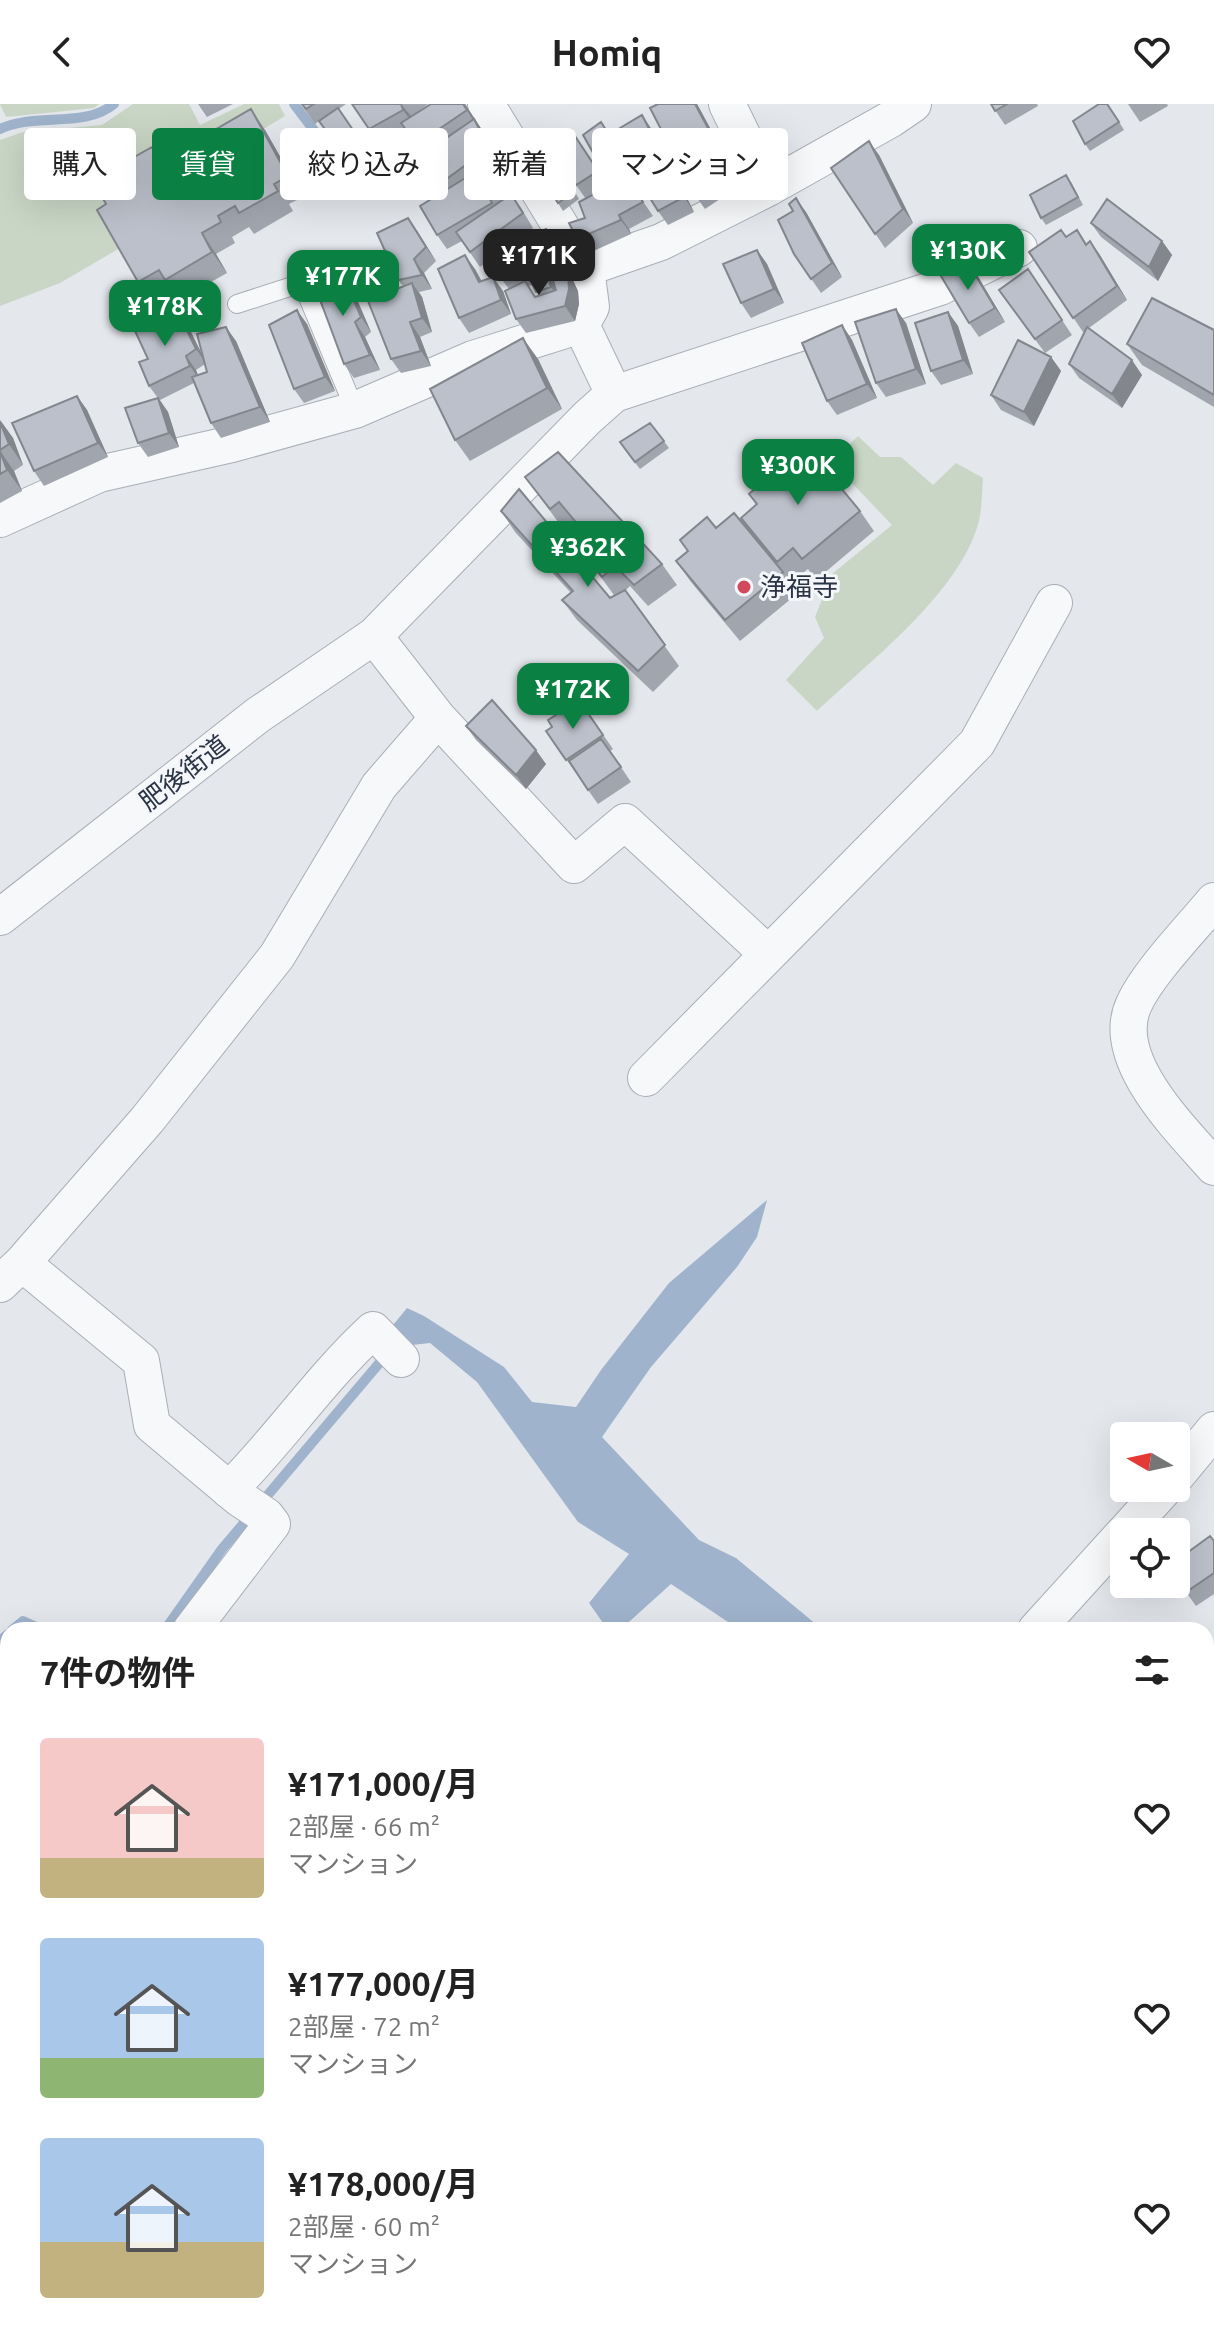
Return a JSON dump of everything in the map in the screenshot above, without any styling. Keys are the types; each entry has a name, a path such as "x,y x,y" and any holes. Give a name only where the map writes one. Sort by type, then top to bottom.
{"street":[{"path":"0,519 99,474 232,444 355,410 473,359 581,325 591,307 586,268 486,104"},
{"path":"727,104 739,128"},
{"path":"788,176 896,109"},
{"path":"586,268 661,242 744,200"},
{"path":"581,325 614,394 940,287 1019,248"},
{"name":"肥後街道","path":"0,917 258,715 374,636 614,394"},
{"path":"646,1078 977,743 1054,603"},
{"path":"374,636 438,718 574,865 625,822 768,954"},
{"path":"197,1622 272,1524 152,1425 141,1361 11,1274 147,1120 277,956 379,786 438,718"},
{"path":"1214,901 1146,984 1133,1005 1127,1040 1147,1086 1214,1167"},
{"path":"245,1501 266,1454 339,1361 373,1330 394,1352"},
{"path":"1190,1459 1214,1430"},
{"path":"1137,1518 1152,1502"},
{"path":"1043,1622 1110,1548"}],"lane":[{"path":"237,304 302,283 355,410"}],"green space":[{"path":"0,104 99,104 94,108 6,117"},
{"path":"133,104 189,104 200,125 244,104 279,104 285,116 264,129 152,128 152,156 136,167 136,128 68,128 102,125"},
{"path":"23,132 24,200 105,200 117,219 120,248 60,283 0,306 0,140"},
{"path":"858,436 880,457 901,457 933,485 956,463 983,478 980,516 969,548 933,600 887,648 817,711 786,680 824,638 815,617 832,574 892,525 832,462"}],"water":[{"path":"767,1200 757,1237 737,1267 651,1367 602,1437 699,1540 736,1558 813,1622 728,1622 671,1584 629,1622 602,1622 589,1603 629,1554 578,1522 477,1382 430,1343 403,1346 389,1330 407,1308 504,1367 532,1402 576,1407 669,1283"}],"building":[{"path":"352,104 401,104 403,110 368,128"},
{"path":"431,104 463,104 467,110 441,128 405,128 401,123"},
{"path":"658,104 695,104 708,128 660,128 650,108"},
{"path":"991,104 1007,104 995,111"},
{"path":"1099,104 1107,104 1119,122 1085,144 1073,121"},
{"path":"338,108 352,128 324,128 319,121"},
{"path":"251,109 261,128 218,128"},
{"path":"642,115 649,128 620,128"},
{"path":"474,119 479,128 464,128 464,166 448,178 448,137"},
{"path":"592,128 592,151 583,135"},
{"path":"264,133 280,162 280,181 274,184 278,191 264,199"},
{"path":"576,138 592,162 592,175 576,185"},
{"path":"869,141 903,209 875,234 831,168"},
{"path":"152,147 152,200 262,200 239,213 235,206 218,216 221,222 202,233 212,252 165,280 159,270 138,282 97,210 106,204 104,200 136,200 136,156"},
{"path":"1066,175 1078,197 1041,218 1030,195"},
{"path":"464,179 464,200 490,200 492,203 437,235 420,206 430,200 448,200 448,189"},
{"path":"592,195 592,200 643,202 619,215 621,220 577,239 569,223 585,218 579,202"},
{"path":"796,198 832,263 811,279 794,254 778,220 793,211 789,204"},
{"path":"1107,199 1162,241 1149,267 1091,223"},
{"path":"502,200 515,200 523,213 470,252 456,232"},
{"path":"651,200 678,200 658,211"},
{"path":"408,218 426,247 414,259 422,275 398,280 377,233"},
{"path":"546,229 559,252 543,260 531,236"},
{"path":"1061,230 1066,237 1077,230 1086,245 1090,241 1117,286 1073,318 1029,252"},
{"path":"522,234 535,264 554,254 558,264 546,271 551,287 536,292 526,270 500,277 487,246"},
{"path":"757,250 774,289 741,303 723,264"},
{"path":"465,255 479,282 493,277 501,300 459,318 438,269"},
{"path":"967,261 995,308 969,323 941,276"},
{"path":"383,262 394,290 412,283 422,318 410,322 421,351 391,359 357,273"},
{"path":"563,266 569,289 565,306 516,319 505,291 525,281 535,297 556,290 551,274"},
{"path":"1028,269 1062,320 1035,339 999,290"},
{"path":"342,273 361,317 355,322 370,355 344,364 315,286"},
{"path":"1152,298 1214,330 1214,395 1127,344"},
{"path":"896,309 916,369 876,383 855,322"},
{"path":"297,310 325,377 294,389 269,325"},
{"path":"178,312 196,349 186,356 190,366 149,386 139,362 148,359 135,331"},
{"path":"948,312 963,360 931,371 915,323"},
{"path":"842,325 867,384 827,401 802,343"},
{"path":"226,327 260,407 211,423 192,377 207,372 197,334"},
{"path":"1087,327 1132,360 1112,394 1069,364"},
{"path":"523,338 547,388 455,440 430,389"},
{"path":"1018,340 1051,357 1024,412 991,395"},
{"path":"77,396 98,443 34,471 12,423"},
{"path":"158,398 169,433 138,443 125,408"},
{"path":"0,422 9,444 0,450"},
{"path":"650,423 664,441 635,462 620,442"},
{"path":"806,446 860,511 802,559 793,548 777,562 741,518 757,504 749,494"},
{"path":"0,451 7,470 0,474"},
{"path":"558,452 662,564 634,585 615,566 602,577 589,561 600,551 559,502 550,509 525,477"},
{"path":"519,489 610,598 625,590 665,645 638,671 562,600 573,591 501,511"},
{"name":"浄福寺","path":"734,513 783,572 725,620 676,561 688,551 680,540 707,517 716,528"},
{"path":"492,700 536,750 516,775 466,726"},
{"path":"570,706 574,712 583,706 603,735 566,760 546,731 552,727 548,720"},
{"path":"601,739 621,767 588,790 569,761"},
{"path":"1210,1536 1214,1541 1214,1573 1190,1589 1190,1551"}],"waterway":[{"path":"0,129 28,121 88,116 114,104"},
{"path":"294,104 312,128"},
{"path":"171,1622 222,1549 387,1354"},
{"path":"22,1622 25,1622"}],"place":[{"name":"浄福寺","path":"744,587"}]}
